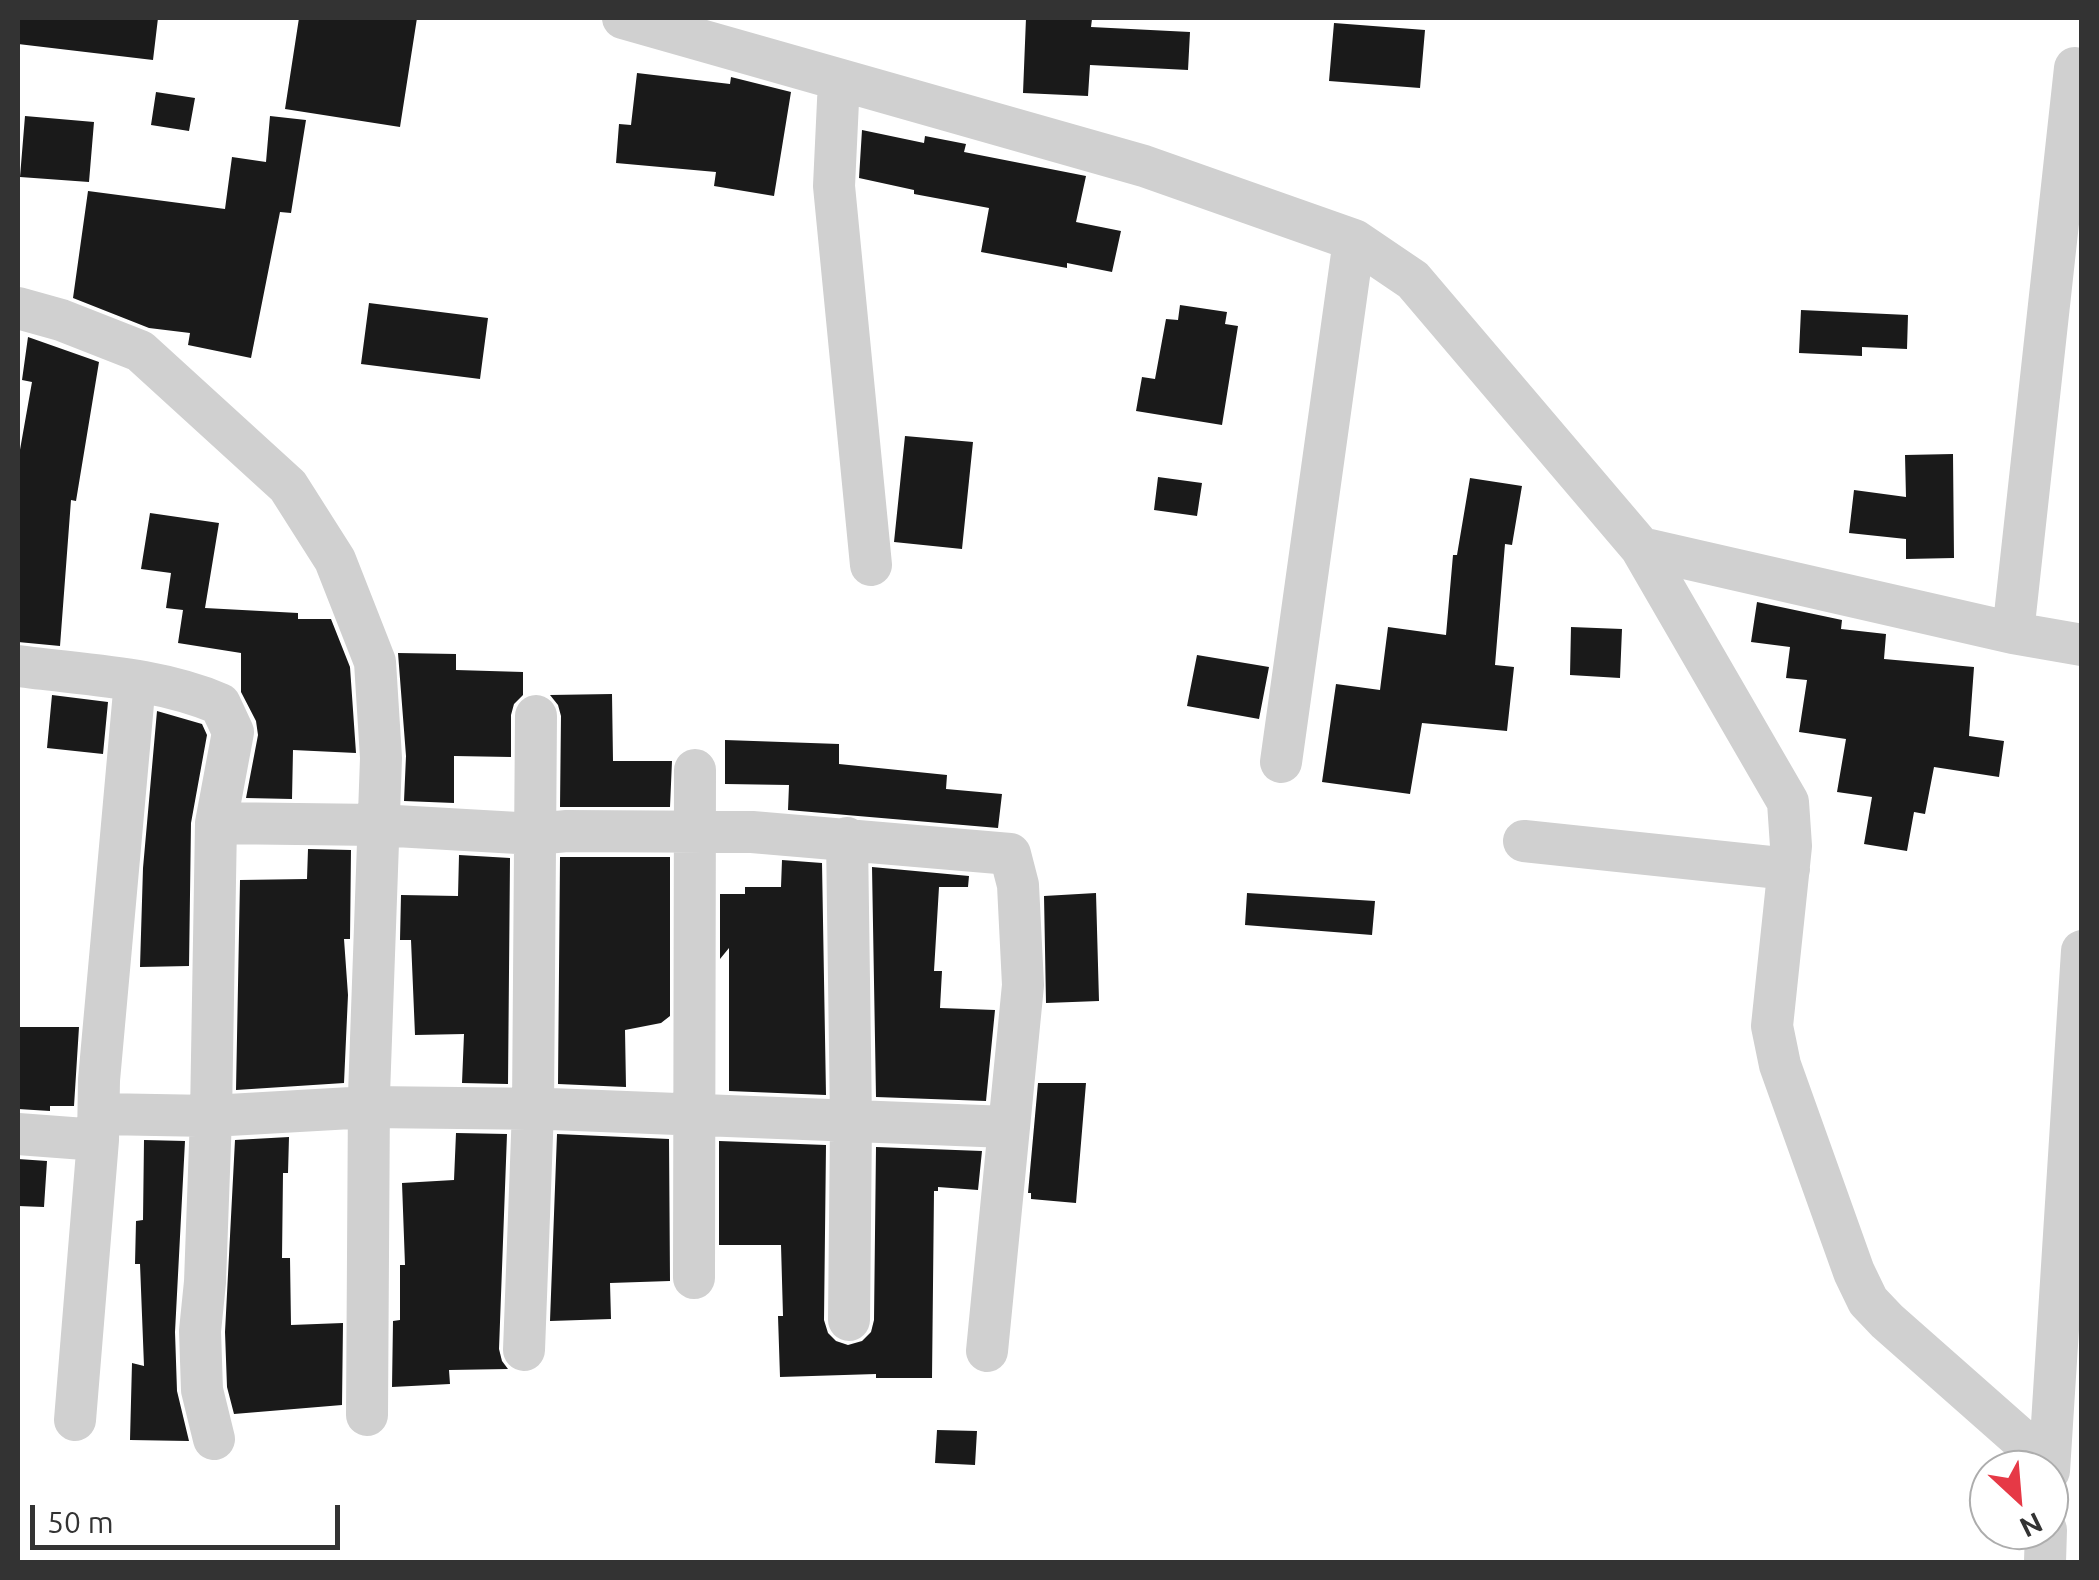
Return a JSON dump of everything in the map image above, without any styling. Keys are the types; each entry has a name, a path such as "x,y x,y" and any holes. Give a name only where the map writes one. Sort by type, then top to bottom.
{"street":[{"path":"623,18 763,37 839,80 1144,166 1354,240 1413,280 1641,548 1788,802 1789,869 1772,1026 1780,1065 1854,1272 1868,1302 1887,1322 2029,1450"},
{"path":"2012,633 2075,68"},
{"path":"839,80 834,186 871,565"},
{"path":"1280,762 1354,240"},
{"path":"18,308 140,351 288,486 335,560 375,662 381,758 369,1107 368,1415"},
{"path":"1641,548 2012,633 2082,645"},
{"path":"18,666 189,691 220,704 232,732 216,823 211,1116 200,1331 202,1390 214,1439"},
{"path":"76,1420 99,1127 99,1080 135,681"},
{"path":"524,1350 533,1109 536,716"},
{"path":"694,1278 695,770"},
{"path":"216,823 378,825 534,834 695,832 846,838 1010,854 1018,885 1023,985 987,1352"},
{"path":"846,838 851,1122 849,1320"},
{"path":"1524,842 1789,869"},
{"path":"2050,1450 2082,950"},
{"path":"18,1134 211,1116 369,1107 533,1109 1007,1127"}],"building":[{"path":"18,18 158,18 153,60 18,44"},
{"path":"299,18 417,18 400,127 285,109"},
{"path":"1026,18 1092,19 1091,27 1190,32 1188,70 1090,65 1088,96 1023,93"},
{"path":"1334,23 1425,30 1420,88 1329,81"},
{"path":"637,73 730,84 731,77 791,92 774,196 714,186 716,172 616,163 619,124 631,125"},
{"path":"156,92 195,98 189,131 151,125"},
{"path":"25,116 94,122 89,182 20,177"},
{"path":"270,116 306,120 291,213 280,212 251,358 188,345 190,333 149,328 73,298 88,191 225,209 232,157 266,162"},
{"path":"862,130 924,143 925,136 966,144 964,152 1086,176 1076,222 1121,231 1112,272 981,252 989,208 914,194 914,190 859,178"},
{"path":"369,303 488,318 480,379 361,364"},
{"path":"1180,305 1227,312 1225,324 1238,326 1222,425 1136,411 1142,377 1155,379 1166,319 1178,320"},
{"path":"1801,310 1908,315 1907,349 1862,347 1862,356 1799,353"},
{"path":"28,337 99,362 76,501 71,500 60,646 18,642 18,461 32,382 22,380"},
{"path":"905,436 973,442 962,549 894,542"},
{"path":"1953,454 1954,558 1906,559 1906,539 1849,533 1854,490 1906,497 1905,455"},
{"path":"1158,477 1202,483 1197,516 1154,510"},
{"path":"1470,478 1522,486 1512,545 1505,544 1495,665 1514,667 1507,731 1422,723 1410,794 1322,782 1336,684 1380,690 1388,627 1446,635 1453,555 1457,555"},
{"path":"150,513 219,523 205,608 298,613 298,619 331,619 350,667 356,753 293,750 292,799 246,798 258,735 256,721 241,692 241,653 178,643 183,610 166,608 171,573 141,569"},
{"path":"1757,602 1842,620 1841,629 1886,634 1884,659 1974,667 1969,736 2004,741 1999,777 1934,767 1925,814 1914,812 1907,851 1864,844 1872,797 1837,792 1846,739 1799,732 1807,680 1786,678 1790,647 1751,642"},
{"path":"1571,627 1622,629 1620,678 1570,675"},
{"path":"398,653 456,654 456,670 523,672 523,695 514,704 511,715 511,757 454,756 454,803 404,801 406,756"},
{"path":"1197,655 1269,667 1259,719 1187,706"},
{"path":"612,694 613,761 672,761 670,807 560,807 561,716 550,695"},
{"path":"52,695 108,702 103,754 47,748"},
{"path":"157,711 202,724 207,735 191,823 189,966 140,967 143,868"},
{"path":"725,740 839,744 839,764 947,775 946,789 1002,794 998,828 788,810 789,785 725,784"},
{"path":"308,849 351,850 350,939 344,939 348,995 344,1083 236,1090 240,880 307,879"},
{"path":"459,855 510,858 508,1084 462,1083 464,1034 415,1035 411,940 400,940 401,895 458,896"},
{"path":"560,857 670,857 670,1016 661,1023 625,1030 626,1087 558,1084"},
{"path":"782,860 822,863 826,1095 729,1091 729,948 720,959 720,894 745,894 745,887 781,887"},
{"path":"872,867 969,876 968,887 939,887 934,971 942,971 940,1008 995,1010 986,1101 876,1097"},
{"path":"1096,893 1099,1001 1046,1003 1044,896"},
{"path":"1247,893 1375,901 1372,935 1245,925"},
{"path":"18,1027 79,1027 74,1106 50,1106 50,1111 18,1109"},
{"path":"1038,1083 1086,1083 1076,1203 1031,1199 1028,1193"},
{"path":"456,1133 507,1134 499,1349 508,1369 449,1370 450,1384 392,1387 393,1321 400,1320 400,1265 405,1265 402,1183 454,1180"},
{"path":"557,1134 669,1139 670,1281 610,1283 611,1319 550,1321"},
{"path":"289,1137 288,1173 283,1173 282,1258 290,1258 291,1325 343,1323 342,1405 234,1414 227,1387 225,1332 235,1140"},
{"path":"144,1140 185,1141 175,1332 177,1391 189,1441 130,1440 132,1363 144,1366 140,1264 135,1264 136,1221 143,1220"},
{"path":"719,1141 826,1145 824,1320 828,1333 848,1345 862,1341 871,1332 874,1320 876,1147 982,1151 978,1190 938,1187 934,1191 932,1378 876,1378 876,1374 780,1377 781,1245 719,1245"},
{"path":"18,1159 47,1161 44,1207 18,1206"},
{"path":"937,1430 977,1431 975,1465 935,1463"}]}
